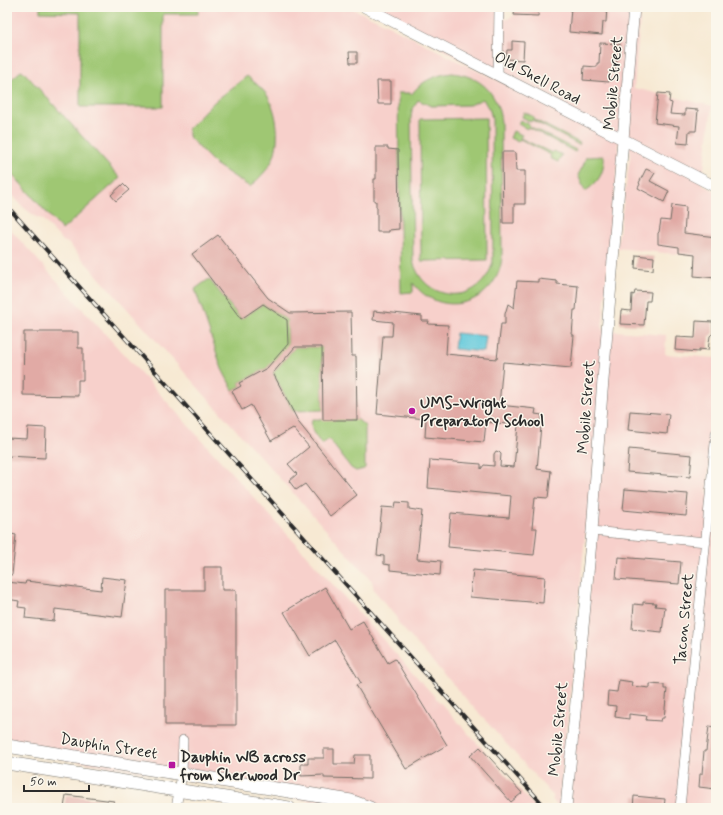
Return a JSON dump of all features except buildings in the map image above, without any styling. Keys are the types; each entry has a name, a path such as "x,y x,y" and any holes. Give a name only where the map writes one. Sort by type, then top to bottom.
{"main road":[{"name":"Dauphin Street","path":"7,746 351,801 370,808"},
{"path":"7,763 289,808"}],"street":[{"name":"Old Shell Road","path":"365,7 716,187"},
{"path":"498,74 499,7"},
{"name":"Mobile Street","path":"566,808 592,531 602,384 634,7"},
{"name":"Tacon Street","path":"680,808 706,542 713,500 716,433"},
{"path":"592,531 706,542"},
{"path":"176,808 182,774 183,740"},
{"path":"113,780 115,763"}],"shaded area":[{"name":"UMS-Wright Preparatory School","path":"7,7 349,7 386,24 510,88 368,7 505,7 505,20 533,7 641,7 634,88 712,106 702,184 716,192 716,258 617,248 631,151 617,143 619,149 602,330 666,335 665,354 716,358 707,493 716,494 716,808 569,808 595,526 586,525 559,808 552,799 554,797 399,624 396,617 374,590 372,581 68,243 63,241 42,219 36,217 23,207 7,189"},
{"path":"7,226 536,808 351,808 7,749"}],"green space":[{"path":"40,7 198,7 198,14 163,14 163,107 80,107 80,13 40,12"},
{"path":"22,70 120,178 62,230 7,168 7,83"},
{"path":"452,73 471,78 486,88 496,103 501,122 502,257 498,273 490,286 479,296 466,302 452,304 438,302 425,295 413,283 413,292 401,293 398,93 410,93 411,95 424,82 434,77","holes":["483,99 490,111 492,119 493,261 487,276 478,286 466,292 453,294 441,292 429,286 419,275 413,261 412,111 418,100 431,106 470,105"]},
{"path":"247,76 267,95 274,110 277,128 277,145 272,161 265,172 250,187 215,164 188,136 188,129 214,102"},
{"path":"524,112 534,117 533,119 580,143 579,145 532,120 531,122 522,117"},
{"path":"486,118 487,260 421,261 420,119"},
{"path":"520,120 576,150 575,152 528,127 527,129 518,124"},
{"path":"513,131 522,135 520,138 552,153 554,151 562,155 558,162 550,158 551,155 520,139 518,142 510,138"},
{"path":"604,156 600,176 590,188 585,191 578,175 586,157"},
{"path":"209,279 241,319 263,304 287,320 288,345 267,368 239,383 241,386 233,390 222,369 195,289"},
{"path":"295,347 322,347 323,410 293,411 273,373"},
{"path":"312,419 357,419 365,426 365,468 356,471 351,468 329,439 322,444 312,430"}],"water":[{"path":"456,333 486,336 484,352 454,349"}],"railway":[{"path":"7,206 546,808"}],"place":[{"name":"UMS-Wright Preparatory School","path":"412,411"},
{"name":"Dauphin WB across from Sherwood Dr","path":"172,765"}]}
